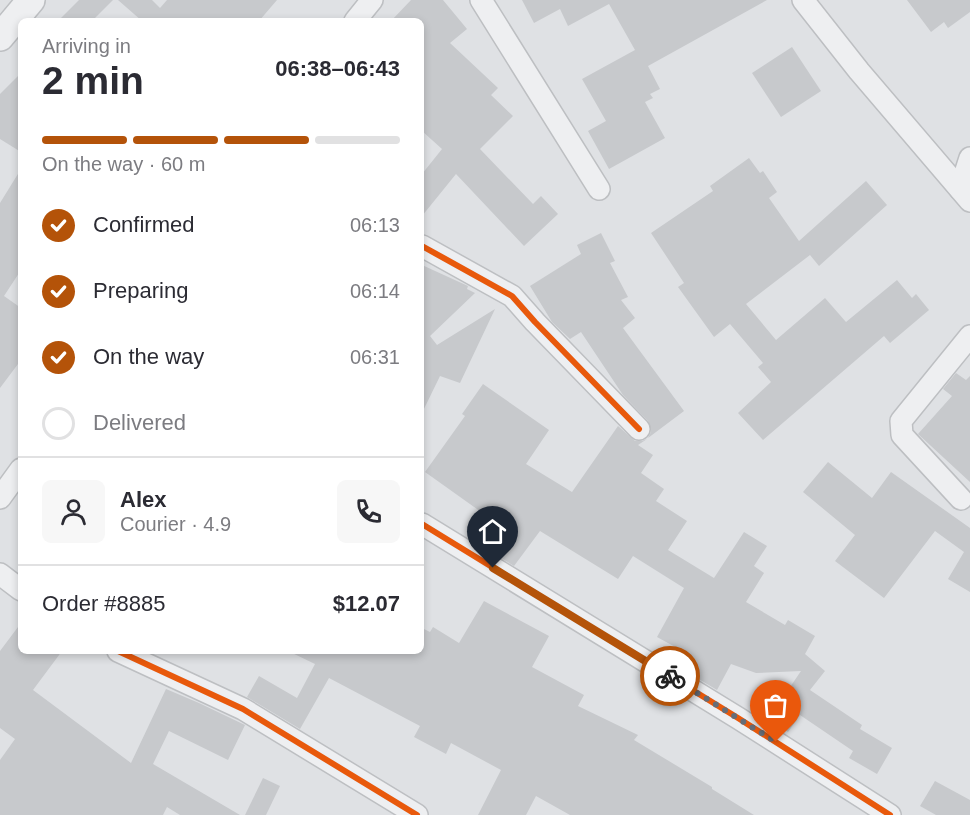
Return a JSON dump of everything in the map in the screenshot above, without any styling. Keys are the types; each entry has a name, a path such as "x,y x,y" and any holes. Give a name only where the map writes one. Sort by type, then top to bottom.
{"street":[{"path":"0,37 31,0"},
{"path":"357,18 372,0"},
{"path":"481,0 599,189"},
{"path":"804,0 859,71 965,195"},
{"path":"965,195 970,158"},
{"path":"424,247 513,296 535,322 639,429"},
{"path":"961,499 902,435 901,421 970,336"},
{"path":"0,498 18,473"},
{"path":"424,526 738,718 890,815"},
{"path":"0,574 18,588"},
{"path":"124,654 243,709 417,815"}],"building":[{"path":"79,0 113,0 95,18 61,18"},
{"path":"118,0 152,0 160,8 167,0 277,0 262,18 139,18"},
{"path":"411,0 443,0 467,29 450,43 498,88 491,95 513,116 480,149 533,204 541,196 558,214 524,246 456,174 424,214 424,172 442,149 424,133 424,18 394,18"},
{"path":"522,0 767,0 648,66 660,89 650,94 653,98 645,102 665,138 609,169 588,131 606,121 582,79 635,50 609,4 568,26 560,9 534,23"},
{"path":"907,0 970,0 970,12 948,28 944,22 931,32"},
{"path":"792,47 821,91 781,117 752,73"},
{"path":"18,76 18,150 0,139 0,94"},
{"path":"749,158 760,173 763,171 777,192 769,198 799,241 866,181 887,205 819,266 810,255 746,304 776,340 825,298 846,322 897,280 912,298 916,294 929,310 890,343 884,336 763,440 738,413 771,382 758,367 763,363 730,324 714,337 678,287 684,283 651,233 713,191 710,186"},
{"path":"18,174 18,275 4,296 18,306 18,364 0,388 0,203"},
{"path":"601,233 615,261 610,263 628,297 621,300 635,318 623,328 684,411 648,438 651,432 648,421 623,395 581,332 570,339 552,322 530,286 581,254 577,245"},
{"path":"424,266 468,286 467,289 475,293 430,336 437,345 495,309 460,383 440,376 424,409"},
{"path":"956,373 966,380 970,376 970,482 918,434 952,396 943,389"},
{"path":"483,384 549,430 526,464 572,492 618,426 635,441 647,439 638,445 653,455 641,473 664,489 656,501 687,521 668,550 714,578 744,532 767,546 754,566 764,573 746,602 785,625 788,620 815,636 805,654 825,671 810,690 862,725 860,729 892,748 877,774 849,758 853,751 800,715 788,732 769,718 801,671 756,673 731,664 717,690 682,669 690,655 657,637 684,588 633,556 618,579 540,531 514,566 496,555 512,534 425,472 465,416 462,414"},
{"path":"828,462 872,498 891,472 970,528 970,592 948,579 964,552 935,531 884,598 835,561 855,535 803,492"},
{"path":"484,601 549,636 532,667 584,695 578,706 638,735 634,740 754,815 570,815 536,796 526,815 478,815 501,770 451,743 446,754 414,737 420,726 329,678 300,729 247,697 259,676 297,698 315,664 294,654 424,654 424,629 430,632 433,627 459,643"},
{"path":"18,627 18,654 60,654 33,690 131,763 166,689 245,725 228,760 169,731 153,764 240,815 180,815 167,807 163,815 0,815 0,760 15,739 0,728 0,651"},
{"path":"263,778 280,786 266,815 245,815"},
{"path":"935,781 970,800 970,815 936,815 920,806"}],"cycle path":[{"path":"424,247 512,296 639,429"},
{"path":"424,525 738,718 890,815"},
{"path":"124,654 243,709 417,815"}],"way so far":[{"path":"670,676 776,742"}],"route":[{"path":"493,568 670,676"}]}
